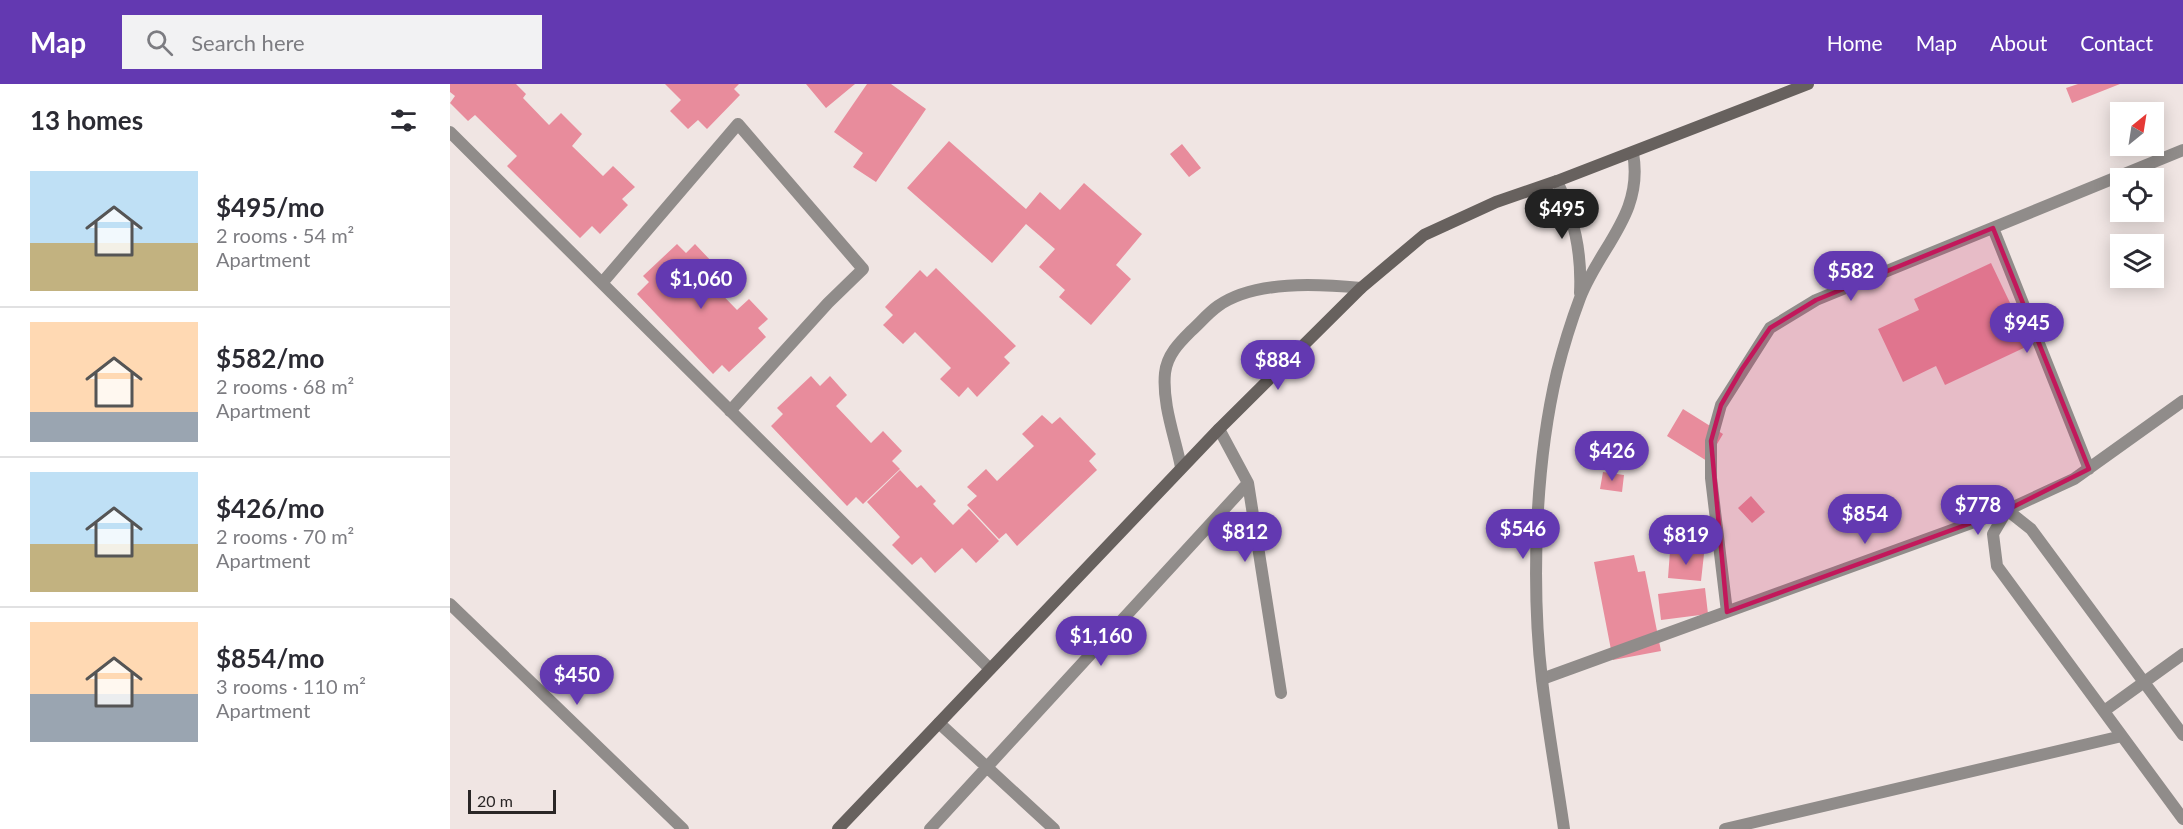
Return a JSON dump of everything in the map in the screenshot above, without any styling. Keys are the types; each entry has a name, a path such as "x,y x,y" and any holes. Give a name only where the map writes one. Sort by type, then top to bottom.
{"main road":[{"path":"838,829 1181,467 1361,288 1424,235 1496,202 1633,153 1808,84"}],"street":[{"path":"602,283 738,124 863,269 828,303 730,411"},
{"path":"450,132 990,669"},
{"path":"1727,612 1711,478 1711,441 1721,405 1770,328 1816,300 2183,150"},
{"path":"1564,829 1542,678 1538,589 1539,512 1557,372 1580,297 1627,211 1635,186 1633,153"},
{"path":"1557,181 1569,209 1577,238 1581,267 1580,297"},
{"path":"1993,228 2089,469"},
{"path":"1181,467 1167,404 1166,379 1170,355 1179,343 1219,305 1248,293 1314,284 1361,288"},
{"path":"1542,678 2007,510 2074,479 2183,401"},
{"path":"1219,429 1248,483 1281,693"},
{"path":"930,829 987,770 1248,483"},
{"path":"2007,510 2031,529 2183,735"},
{"path":"2007,510 1993,534 1997,566 2183,819"},
{"path":"450,604 683,829"},
{"path":"2104,711 2183,654"},
{"path":"939,723 987,770 1054,829"},
{"path":"1725,829 2122,736"}],"highlighted area":[{"path":"1993,228 2089,469 2007,510 1727,612 1711,441 1721,405 1770,328 1816,300"}],"building":[{"path":"450,84 516,84 526,94 523,98 549,125 561,113 582,134 572,146 603,176 613,166 635,187 622,199 628,205 600,234 592,226 580,238 507,166 517,156 475,115 468,121 450,103 455,96 450,92"},
{"path":"665,84 739,84 734,89 740,95 707,129 698,120 688,129 670,111 681,100"},
{"path":"806,84 855,84 826,108"},
{"path":"867,84 891,84 926,109 876,182 853,167 863,153 834,132"},
{"path":"2078,84 2120,84 2072,103 2066,88"},
{"path":"949,141 1026,209 1040,192 1060,210 1084,183 1142,234 1116,265 1131,279 1091,325 1059,297 1065,290 1039,267 1055,249 1026,224 992,263 907,188"},
{"path":"1182,144 1201,168 1189,177 1170,154"},
{"path":"677,244 686,253 695,244 713,263 702,274 737,310 749,299 768,319 758,328 766,337 729,372 722,365 713,374 637,294 649,282 643,276"},
{"path":"1991,263 2030,345 1945,385 1936,366 1903,382 1878,329 1919,310 1914,299"},
{"path":"936,268 1016,346 1004,357 1010,363 977,397 968,387 959,397 940,379 951,368 915,332 903,344 883,325 893,315 885,307 920,270 927,277"},
{"path":"811,376 820,386 830,376 847,395 836,406 871,443 883,431 902,451 892,461 900,469 863,504 856,497 847,506 771,426 783,414 777,408"},
{"path":"1683,409 1723,434 1707,461 1667,436"},
{"path":"1042,415 1052,424 1060,417 1096,454 1089,461 1097,470 1017,546 1006,533 999,539 967,505 977,496 967,487 986,469 997,481 1034,446 1022,434"},
{"path":"900,470 917,488 921,485 936,501 933,504 953,525 969,509 999,541 976,563 962,548 935,573 921,557 912,565 892,545 900,537 867,502"},
{"path":"1603,472 1624,475 1622,492 1600,489"},
{"path":"1751,496 1765,512 1752,523 1738,508"},
{"path":"1670,551 1704,554 1701,581 1668,578"},
{"path":"1634,555 1638,572 1645,571 1661,651 1613,660 1594,562"},
{"path":"1705,588 1708,614 1661,620 1658,594"}]}
